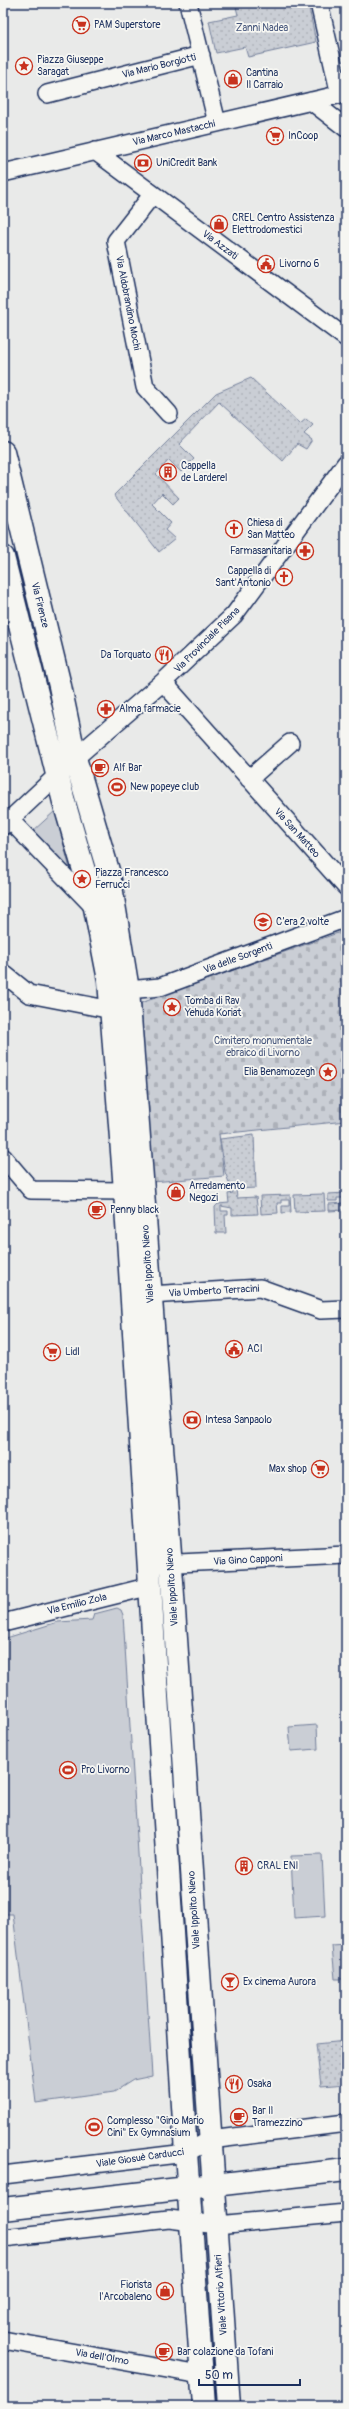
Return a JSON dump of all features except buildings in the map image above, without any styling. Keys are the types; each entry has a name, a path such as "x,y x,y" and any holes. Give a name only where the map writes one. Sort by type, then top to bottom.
{"main road":[{"name":"Via Firenze","path":"3,452 60,686 75,758"},
{"path":"3,557 57,775 95,908 107,964 112,1010"},
{"path":"75,758 109,874 128,990"},
{"name":"Viale Ippolito Nievo","path":"128,990 150,1295 160,1564 151,1586 188,2187"},
{"name":"Viale Ippolito Nievo","path":"112,1010 125,1191 160,1564 214,2185"},
{"path":"3,2209 346,2170"},
{"name":"Viale Vittorio Alfieri","path":"214,2185 229,2406"},
{"path":"188,2187 204,2406"}],"street":[{"path":"188,3 217,123"},
{"path":"319,3 343,94"},
{"name":"Via Mario Borgiotti","path":"47,94 201,55"},
{"name":"Via Marco Mastacchi","path":"3,173 343,94"},
{"path":"311,101 346,128"},
{"name":"Via Azzati","path":"95,152 346,338"},
{"name":"Via Aldobrandino Mochi","path":"152,195 116,241 145,387 169,414"},
{"name":"Via Provinciale Pisana","path":"6,823 75,758 163,682 234,615 346,463"},
{"name":"Via San Matteo","path":"163,682 346,887"},
{"path":"249,779 290,743"},
{"path":"6,823 95,908"},
{"name":"Via delle Sorgenti","path":"128,990 160,986 346,918"},
{"path":"3,973 29,994 112,1010"},
{"path":"3,1157 31,1190 125,1191"},
{"name":"Via Umberto Terracini","path":"150,1295 260,1288 321,1310 346,1309"},
{"name":"Via Gino Capponi","path":"160,1564 346,1554"},
{"name":"Via Emilio Zola","path":"3,1623 151,1586"},
{"name":"Viale Giosuè Carducci","path":"3,2175 186,2153 210,2140 346,2123"},
{"path":"3,2238 169,2219 192,2230 200,2232 217,2226 346,2212"},
{"name":"Via dell'Olmo","path":"3,2340 202,2375"}],"green space":[{"name":"Zanni Nadea","path":"235,3 308,3 316,42 248,57 245,47 216,53 209,21 238,15"},
{"path":"251,378 300,424 306,419 313,425 304,434 312,440 306,449 297,444 283,461 219,402 179,444 194,459 181,472 169,460 156,474 179,498 173,504 162,493 152,504 171,523 165,530 175,539 159,552 114,495 216,393"},
{"path":"55,811 70,869 33,831"},
{"name":"Cimitero monumentale ebraico di Livorno","path":"346,930 346,1121 219,1134 224,1176 152,1182 141,1003"},
{"path":"254,1135 256,1188 236,1189 237,1198 256,1197 258,1214 232,1215 232,1208 221,1206 221,1211 228,1211 228,1215 225,1215 226,1233 216,1233 215,1207 218,1204 229,1203 228,1194 233,1193 225,1172 220,1139"},
{"path":"346,1193 346,1210 329,1211 329,1204 344,1203 344,1198 337,1198 337,1201 328,1201 328,1194"},
{"path":"324,1194 325,1211 295,1212 294,1195"},
{"path":"290,1195 291,1212 282,1213 282,1206 289,1206 289,1200 281,1200 281,1203 277,1203 278,1213 261,1214 260,1196"},
{"name":"Pro Livorno","path":"117,1608 121,1610 123,1615 152,2076 133,2080 114,2092 36,2103 13,1914 3,1914 3,1639 58,1622 92,1620 94,1614"},
{"path":"317,1725 318,1749 291,1751 289,1727"},
{"path":"322,1855 325,1916 294,1918 291,1856"},
{"path":"346,1945 346,1979 335,1979 332,1946"},
{"path":"346,2041 346,2084 321,2086 316,2044"}],"place":[{"name":"PAM Superstore","path":"81,25"},
{"name":"Piazza Giuseppe Saragat","path":"24,66"},
{"name":"Cantina Il Carraio","path":"233,79"},
{"name":"InCoop","path":"275,136"},
{"name":"UniCredit Bank","path":"143,163"},
{"name":"CREL Centro Assistenza Elettrodomestici","path":"219,224"},
{"name":"Livorno 6","path":"266,264"},
{"name":"Cappella de Larderel","path":"168,472"},
{"name":"Chiesa di San Matteo","path":"234,529"},
{"name":"Farmasanitaria","path":"305,551"},
{"name":"Cappella di Sant'Antonio","path":"284,577"},
{"name":"Da Torquato","path":"164,655"},
{"name":"Alma farmacie","path":"106,709"},
{"name":"Alf Bar","path":"100,768"},
{"name":"New popeye club","path":"117,787"},
{"name":"Piazza Francesco Ferrucci","path":"82,879"},
{"name":"C’era 2 volte","path":"263,922"},
{"name":"Tomba di Rav Yehuda Koriat","path":"172,1007"},
{"name":"Elia Benamozegh","path":"328,1072"},
{"name":"Arredamento Negozi","path":"176,1192"},
{"name":"Penny black","path":"97,1210"},
{"name":"ACI","path":"234,1349"},
{"name":"Lidl","path":"52,1352"},
{"name":"Intesa Sanpaolo","path":"192,1420"},
{"name":"Max shop","path":"320,1469"},
{"name":"Pro Livorno","path":"68,1770"},
{"name":"CRAL ENI","path":"244,1866"},
{"name":"Ex cinema Aurora","path":"230,1982"},
{"name":"Osaka","path":"234,2084"},
{"name":"Bar Il Tramezzino","path":"239,2117"},
{"name":"Complesso \"Gino Mario Cini\" Ex Gymnasium","path":"94,2127"},
{"name":"Fiorista l'Arcobaleno","path":"165,2291"},
{"name":"Bar colazione da Tofani","path":"164,2352"}]}
